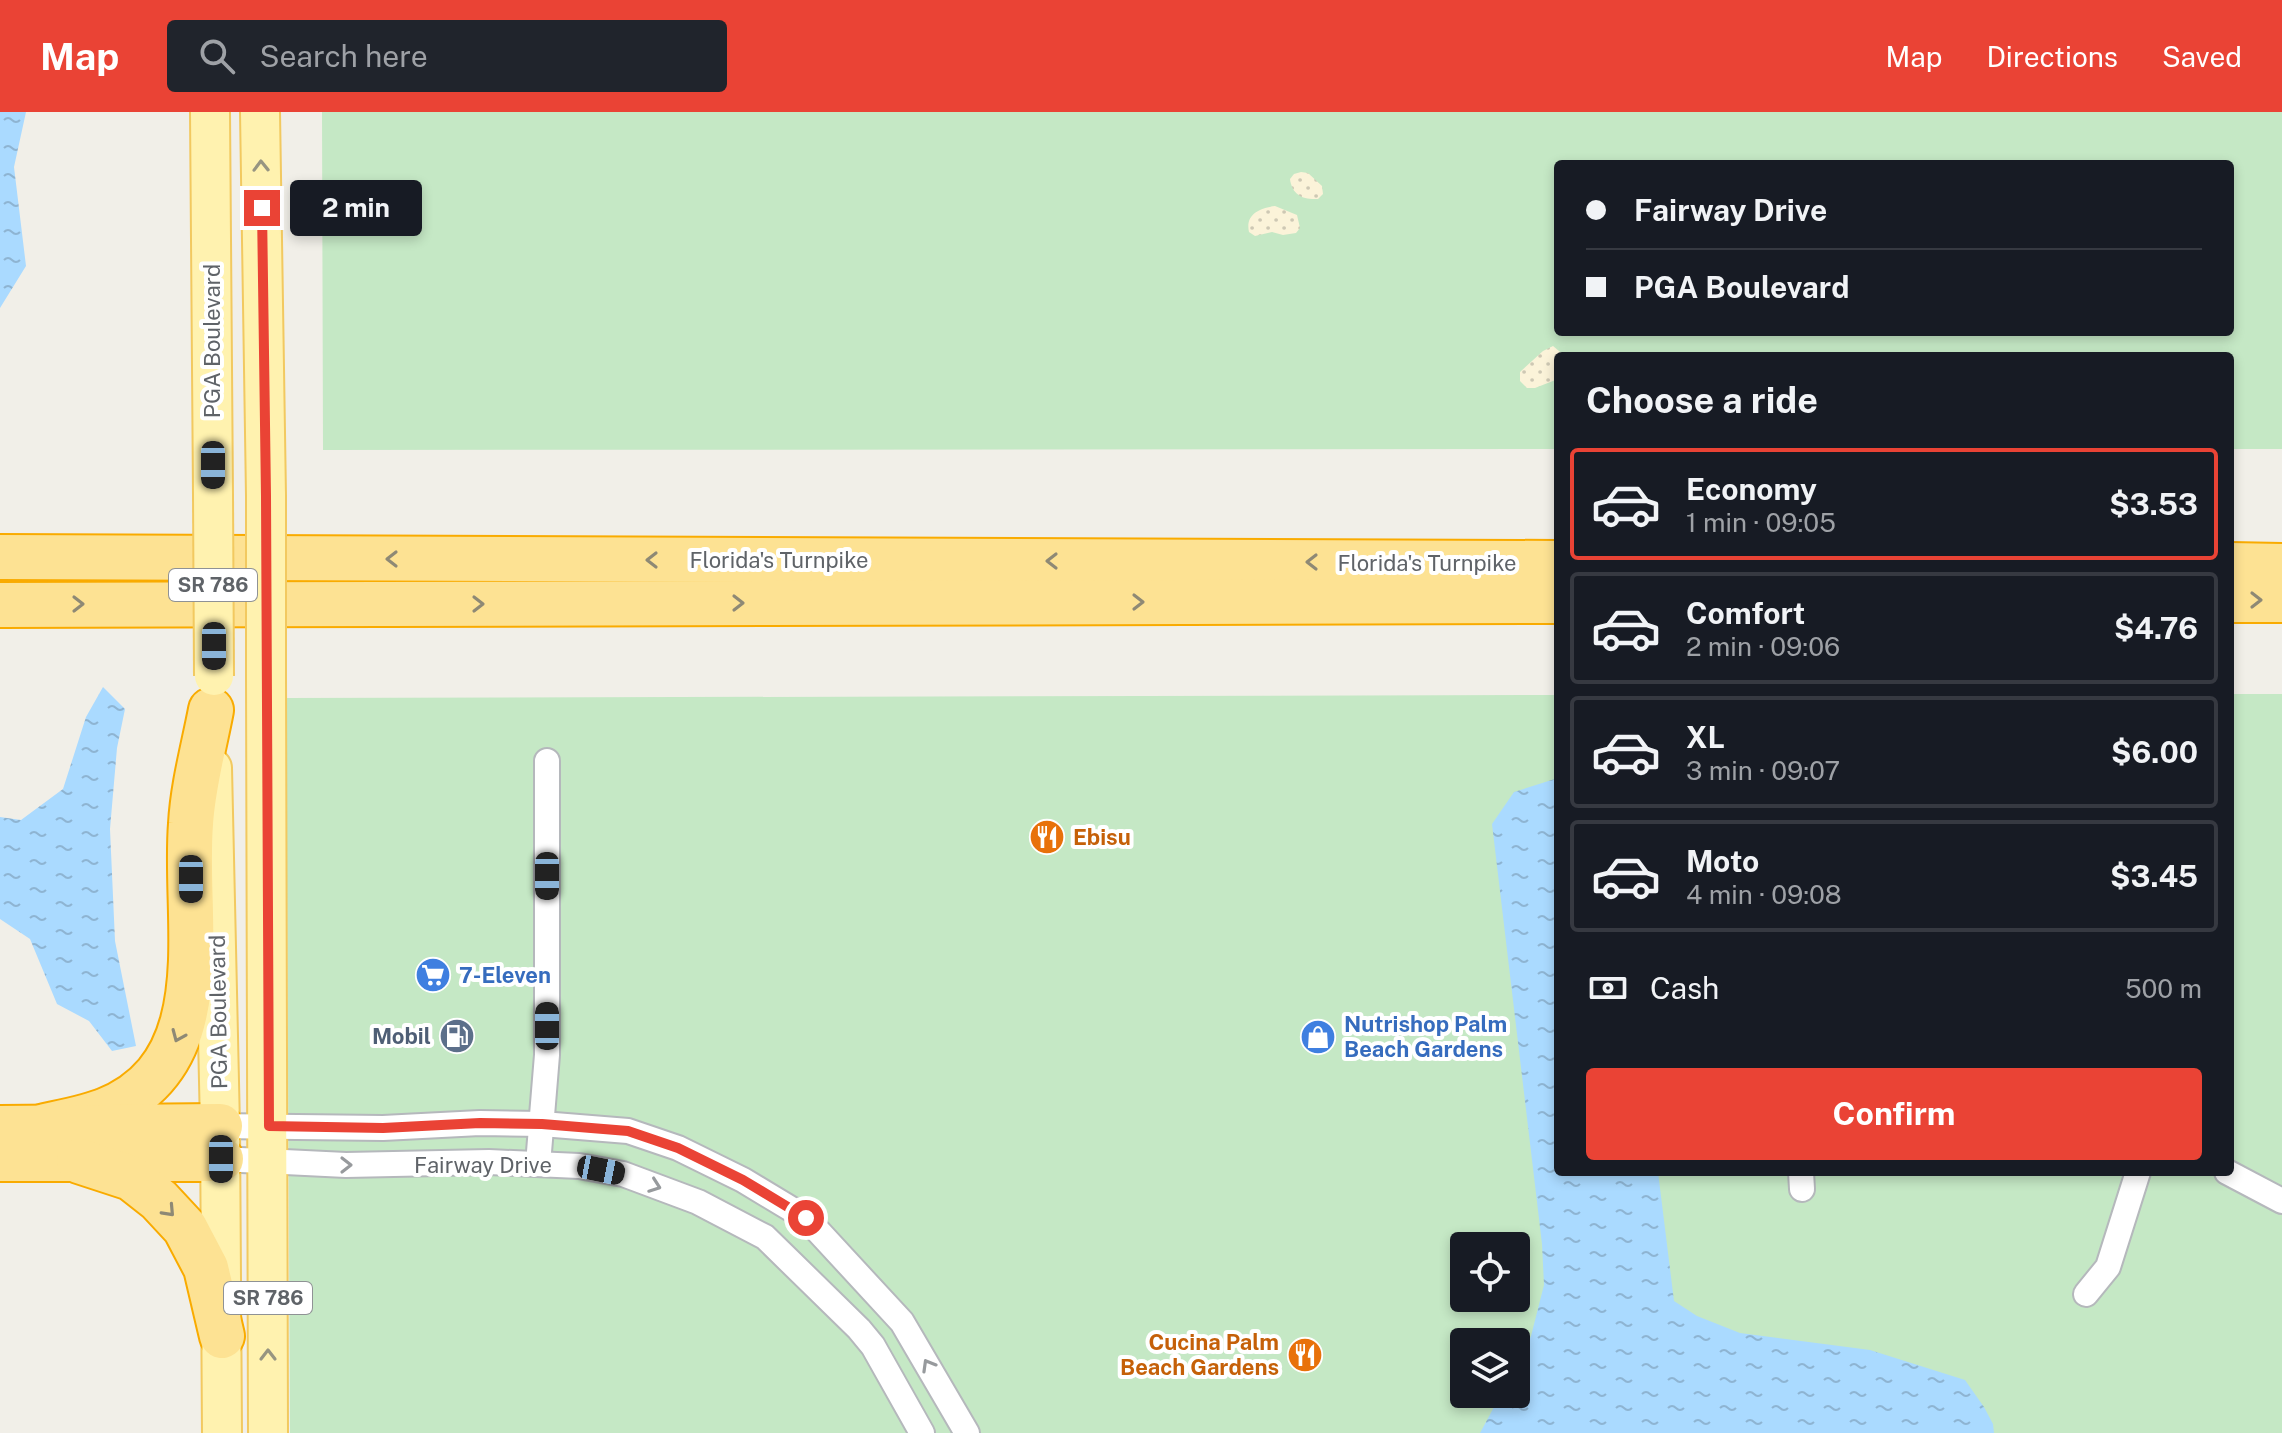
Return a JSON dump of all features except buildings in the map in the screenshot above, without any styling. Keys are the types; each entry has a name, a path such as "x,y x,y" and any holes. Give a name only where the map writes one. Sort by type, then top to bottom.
{"highway":[{"name":"Florida's Turnpike","path":"0,557 1554,563"},
{"path":"2234,565 2282,566"},
{"path":"2234,600 2282,600"},
{"name":"Florida's Turnpike","path":"0,605 1554,601"},
{"path":"45,1126 106,1110 129,1097 159,1070 180,1033 190,992 191,823 213,693"},
{"path":"0,1128 45,1126 220,1143"},
{"path":"0,1159 79,1161 220,1143"},
{"path":"79,1161 131,1178 159,1200 185,1228 206,1268 222,1336"}],"main road":[{"name":"PGA Boulevard","path":"210,112 222,1433"},
{"name":"SR 786","path":"260,112 266,496 268,1433"}],"street":[{"path":"538,1164 547,1055 547,761"},
{"name":"Fairway Drive","path":"220,1143 268,1144 383,1128 480,1123 628,1131 678,1148 743,1180 806,1218 902,1322 967,1433"},
{"name":"Fairway Drive","path":"220,1143 268,1144 346,1165 489,1162 579,1166 623,1174 698,1202 765,1237 859,1329 873,1346 922,1433"},
{"path":"2086,1294 2108,1267 2137,1176"},
{"path":"2234,1176 2282,1201"}],"green space":[{"path":"322,112 2282,112 2282,449 2234,449 2234,352 1554,352 1554,449 323,450"},
{"path":"2234,694 2282,694 2282,1433 290,1433 286,698 1554,695 1554,1176 2234,1176"}],"sand":[{"path":"1301,172 1308,173 1322,186 1323,194 1318,199 1303,197 1293,189 1290,179"},
{"path":"1275,206 1297,215 1300,228 1296,233 1283,235 1272,232 1255,236 1249,232 1249,221 1255,213"},
{"path":"1553,346 1560,352 1554,352 1554,381 1527,388 1520,381 1520,372"}],"water":[{"path":"0,112 26,112 14,167 26,266 0,308"},
{"path":"103,687 125,709 117,748 110,829 115,941 136,1046 112,1051 89,1021 57,1004 30,939 0,919 0,817 21,820 63,789 86,717"},
{"path":"1554,779 1554,1176 1658,1176 1674,1301 1697,1316 1740,1333 1870,1350 1965,1380 1984,1407 1994,1433 1480,1433 1493,1408 1530,1408 1530,1338 1544,1285 1542,1244 1492,824 1514,792"}],"place":[{"name":"Ebisu","path":"1047,837"},
{"name":"7-Eleven","path":"433,975"},
{"name":"Mobil","path":"457,1036"},
{"name":"Nutrishop Palm Beach Gardens","path":"1318,1037"},
{"name":"Cucina Palm Beach Gardens","path":"1305,1355"}],"route":[{"path":"262,208 269,1126 383,1128 480,1123 628,1131 678,1148 743,1180 806,1218"}]}
